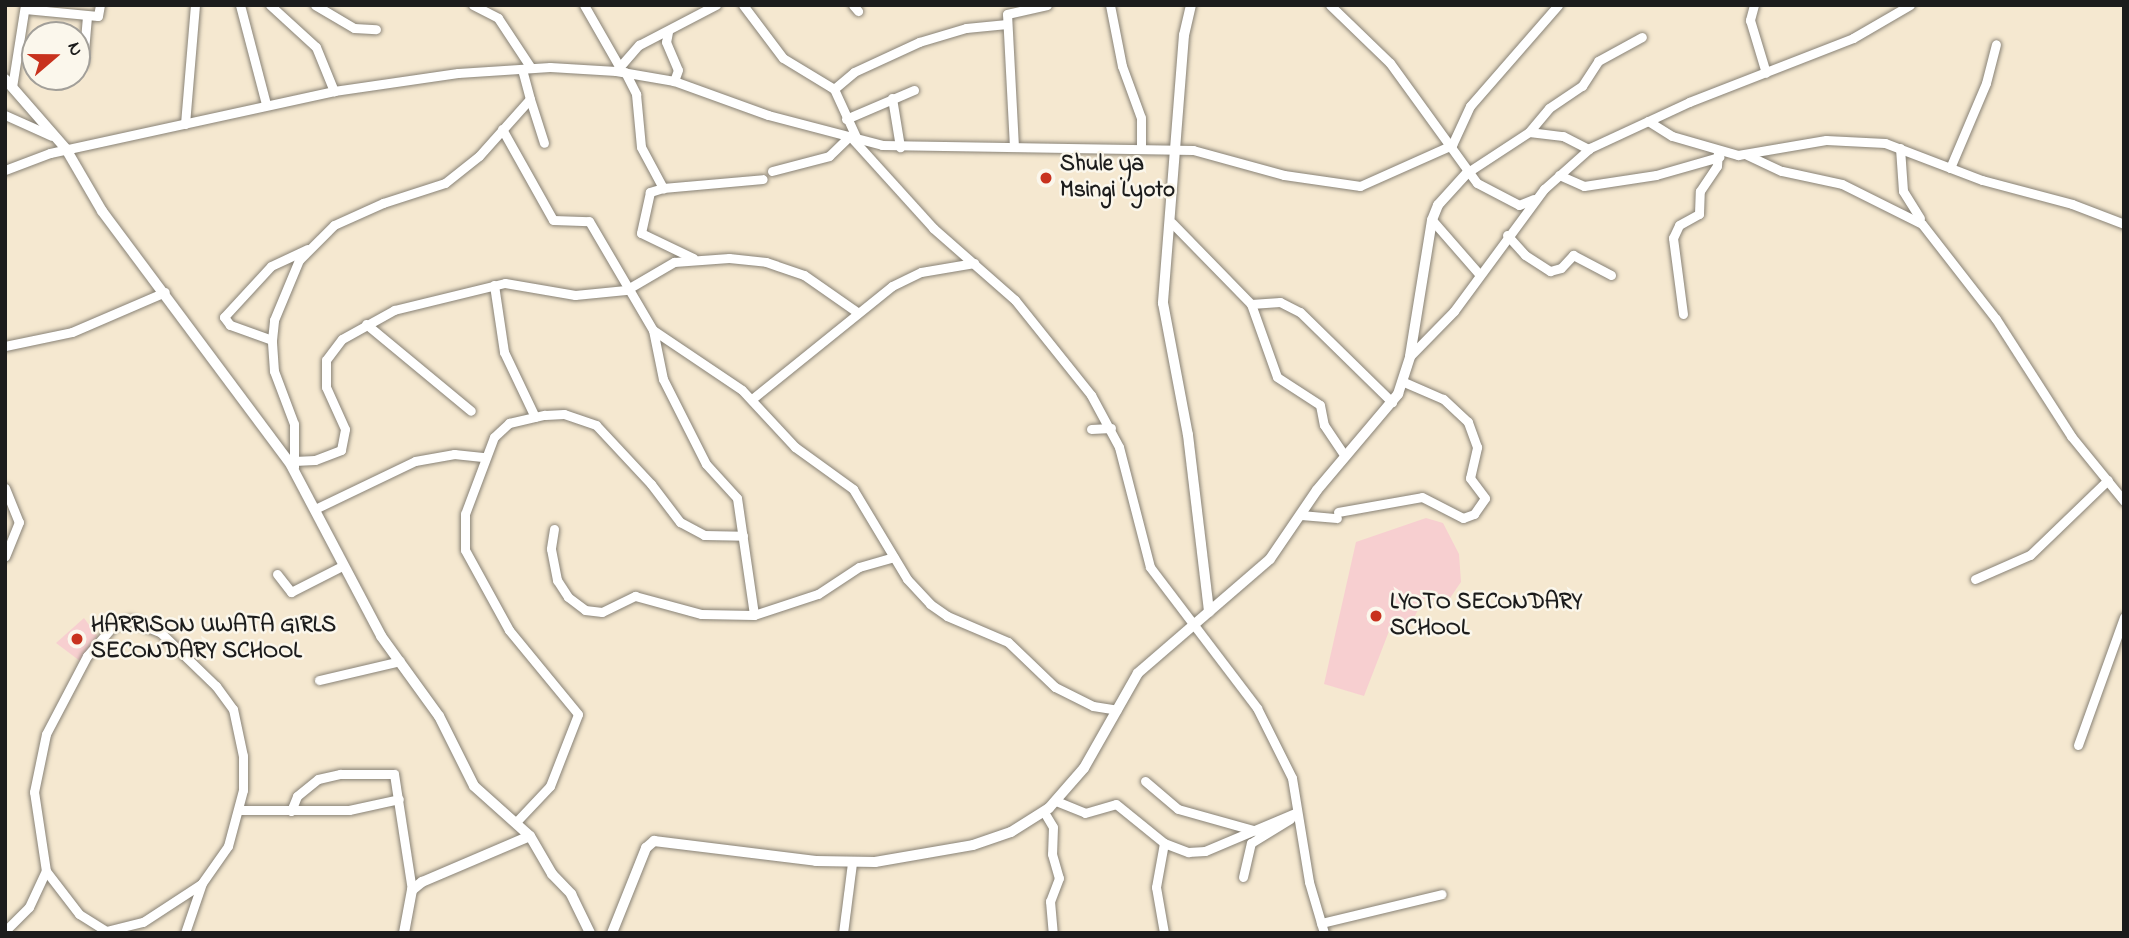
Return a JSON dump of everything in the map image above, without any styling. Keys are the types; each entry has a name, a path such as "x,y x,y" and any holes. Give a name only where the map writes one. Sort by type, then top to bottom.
{"street":[{"path":"100,5 99,16 25,7 8,83 66,149 102,211 294,466 381,636 439,716 474,786 530,836 552,874 571,894 589,933"},
{"path":"185,124 195,5"},
{"path":"240,5 266,104"},
{"path":"270,5 316,47 334,91"},
{"path":"315,5 354,28 376,29"},
{"path":"473,5 498,18 527,69 530,99 544,143"},
{"path":"584,5 636,94 641,147 663,188"},
{"path":"620,70 634,48 716,5"},
{"path":"743,5 783,58 834,89 853,137 933,228 974,263 1038,325 1111,428 1146,556 1257,708 1293,778 1309,882 1324,933"},
{"path":"1013,147 1007,24 1012,12 1047,5"},
{"path":"1110,5 1122,66 1141,118 1141,149"},
{"path":"1191,5 1184,35 1178,150 1163,303 1188,435 1209,612"},
{"path":"1330,5 1379,50 1477,183 1505,201 1519,205 1535,199"},
{"path":"5,170 66,149 334,91 458,73 527,69 620,70 674,81 768,115 900,147 1178,150 1353,187 1385,178 1455,141 1470,106 1558,5"},
{"path":"1754,5 1750,20 1766,73"},
{"path":"1410,356 1454,311 1535,199 1589,149 1648,121 1853,38 1910,5"},
{"path":"87,16 87,21"},
{"path":"834,89 854,72 919,42 966,28 1007,24"},
{"path":"668,32 666,42 678,70 674,81"},
{"path":"612,933 646,848 654,841 852,863 894,860 973,845 1011,832 1044,812 1084,768 1144,666 1269,559 1345,456 1392,402 1404,382 1432,220 1438,205 1468,172 1529,132 1549,108 1582,86 1598,61 1642,37"},
{"path":"1950,168 1986,83 1996,44"},
{"path":"846,119 914,90"},
{"path":"892,98 900,147"},
{"path":"272,340 230,325 223,317 271,266 308,248 343,220 452,179 491,145 530,99"},
{"path":"5,115 53,137"},
{"path":"1648,121 1672,136 1718,154 1747,155 1826,140 1885,143 1950,168 2124,224"},
{"path":"502,129 553,220 589,221 626,290 653,330 752,400 795,447 857,493 914,587 947,616 1008,642 1055,687 1093,706 1117,710"},
{"path":"1529,132 1563,136 1589,149"},
{"path":"772,171 829,156 853,137"},
{"path":"1900,148 1903,191 2020,354 2071,436 2124,500"},
{"path":"1559,175 1584,186 1656,174 1718,154"},
{"path":"1683,314 1675,233 1699,214 1702,186 1718,154"},
{"path":"1747,155 1782,171 1829,179 1858,190 1910,214 1930,232"},
{"path":"695,258 641,233 650,192 663,188 763,179"},
{"path":"1432,220 1480,275"},
{"path":"1172,223 1251,304 1277,377 1320,405 1323,422 1345,456"},
{"path":"1507,235 1525,255 1550,271 1561,268 1573,255 1611,275"},
{"path":"294,466 294,424 274,371 272,340 274,320 289,281 308,248"},
{"path":"294,466 315,460 344,445 344,424 326,387 326,360 336,345 366,324 394,310 436,303 494,285 528,283 575,295 626,290 667,265 695,258 775,264 816,281 857,312"},
{"path":"752,400 857,312 921,272 974,263"},
{"path":"494,285 504,352 535,417"},
{"path":"5,346 26,345 72,332 164,292"},
{"path":"1251,304 1280,302 1300,312 1392,402"},
{"path":"366,324 471,411"},
{"path":"653,330 663,379 706,464 734,493 754,615"},
{"path":"1301,515 1337,515 1422,497 1463,518 1474,514 1485,498 1470,478 1476,447 1468,422 1443,399 1404,382"},
{"path":"516,821 550,786 578,709 514,637 465,550 462,524 485,457 505,426 535,417 564,414 596,425 651,484 680,522 704,534 743,536"},
{"path":"1091,429 1111,428"},
{"path":"315,509 415,461 454,453 485,457"},
{"path":"1975,579 2030,555 2108,480"},
{"path":"5,488 19,522 5,556"},
{"path":"554,529 551,549 557,580 568,597 585,610 602,612 635,596 702,614 754,615 818,594 859,567 894,557"},
{"path":"278,574 291,592 344,565"},
{"path":"2078,745 2124,617"},
{"path":"135,621 153,627 187,655 229,702 244,767 239,810 224,855 202,883 143,922 106,931 79,914 46,872 34,804 43,742 79,666 118,623 135,621"},
{"path":"319,680 400,661"},
{"path":"291,811 298,796 312,783 340,774 392,773 399,799 412,891 404,933"},
{"path":"1145,781 1178,809 1257,831"},
{"path":"239,810 349,810 399,799"},
{"path":"1056,801 1085,813 1115,804 1164,843 1195,852 1257,831 1298,810"},
{"path":"1243,877 1251,843 1277,830 1298,810"},
{"path":"1044,812 1053,827 1052,854 1059,878 1050,901 1053,933"},
{"path":"412,891 436,875 530,836"},
{"path":"1164,843 1156,887 1164,933"},
{"path":"843,931 852,863"},
{"path":"5,931 29,907 46,872"},
{"path":"185,933 202,883"},
{"path":"1321,923 1442,894"}],"shaded area":[{"name":"LYOTO SECONDARY SCHOOL","path":"1426,518 1443,523 1459,554 1461,582 1448,601 1423,599 1408,631 1391,626 1364,696 1324,684 1356,542"},
{"name":"HARRISON UWATA GIRLS SECONDARY SCHOOL","path":"84,618 97,636 80,661 56,643"}],"place":[{"name":"Shule ya Msingi Lyoto","path":"1046,178"},
{"name":"LYOTO SECONDARY SCHOOL","path":"1376,616"},
{"name":"HARRISON UWATA GIRLS SECONDARY SCHOOL","path":"77,639"}]}
